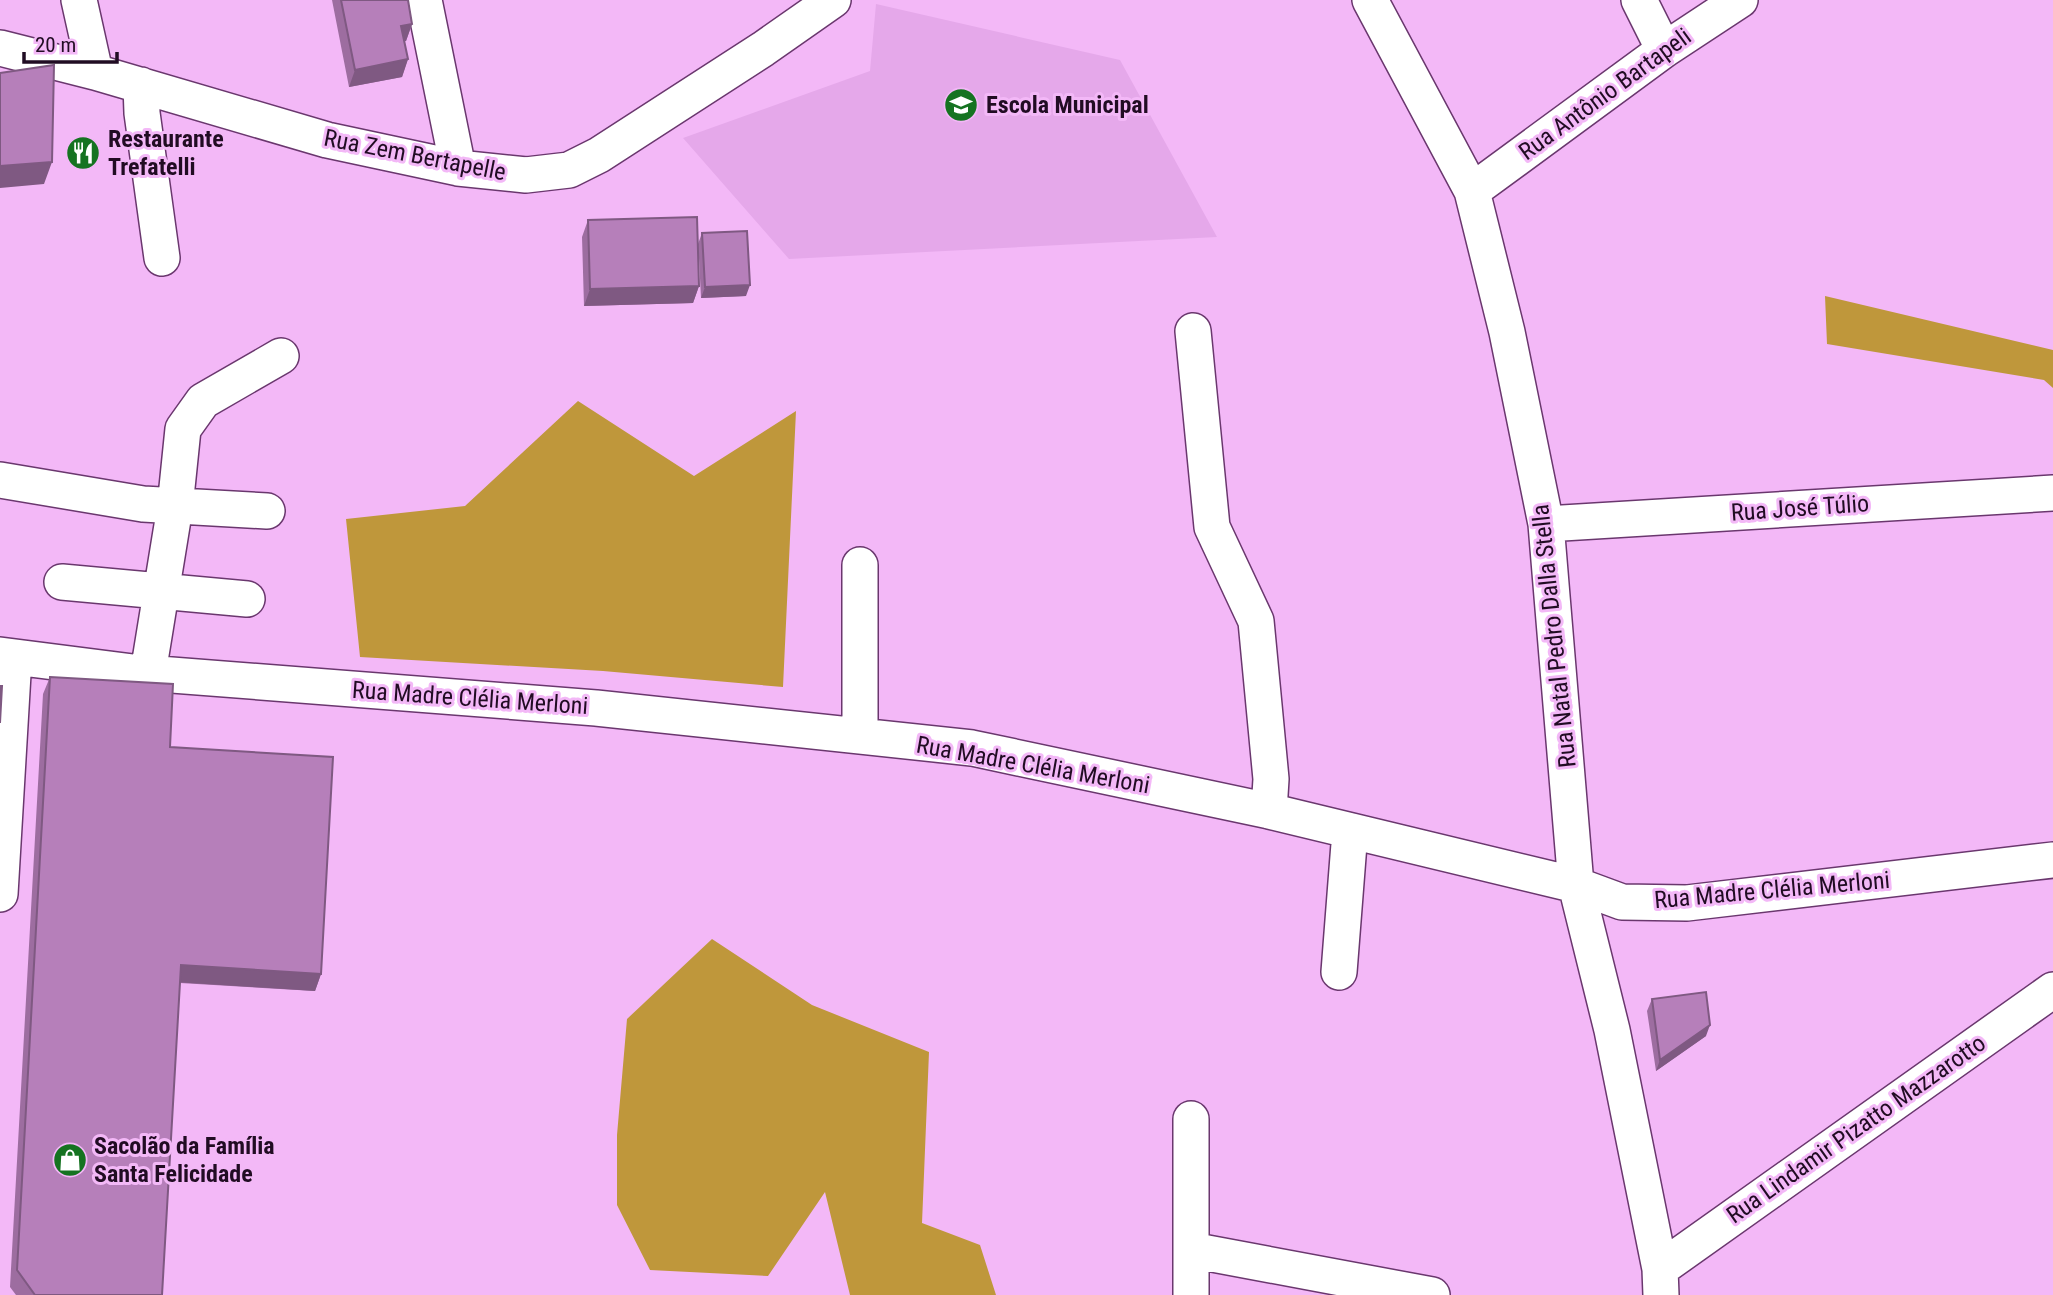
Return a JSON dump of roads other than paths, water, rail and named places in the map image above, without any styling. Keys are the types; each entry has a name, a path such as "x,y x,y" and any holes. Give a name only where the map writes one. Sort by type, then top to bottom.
{"street":[{"path":"79,0 95,72"},
{"path":"424,0 458,168"},
{"name":"Rua Zem Bertapelle","path":"0,48 95,72 327,140 458,168 526,175 569,170 599,155 833,0"},
{"name":"Rua Natal Pedro Dalla Stella","path":"1370,0 1472,191 1507,332 1546,524 1576,885 1612,1030 1660,1282"},
{"path":"1639,0 1664,50"},
{"name":"Rua Antônio Bartapeli","path":"1472,191 1664,50 1740,0"},
{"path":"141,85 142,113 162,258"},
{"path":"1193,331 1212,527 1255,621 1271,779 1269,811"},
{"path":"137,682 162,592 183,429 204,401 281,356"},
{"path":"0,480 142,504 267,512"},
{"name":"Rua José Túlio","path":"1546,524 2053,493"},
{"path":"860,565 860,736"},
{"path":"62,582 247,599"},
{"path":"0,894 7,656"},
{"name":"Rua Madre Clélia Merloni","path":"7,656 137,682 596,708 972,748 1269,811 1576,885 1622,902 1687,903 2053,860"},
{"path":"1339,972 1350,831"},
{"name":"Rua Lindamir Pizatto Mazzarotto","path":"1660,1282 2053,990"},
{"path":"1191,1118 1191,1295"},
{"path":"1191,1250 1433,1295"}],"place":[{"name":"Escola Municipal","path":"961,105"},
{"name":"Restaurante Trefatelli","path":"83,153"},
{"name":"Sacolão da Família Santa Felicidade","path":"70,1160"}]}
